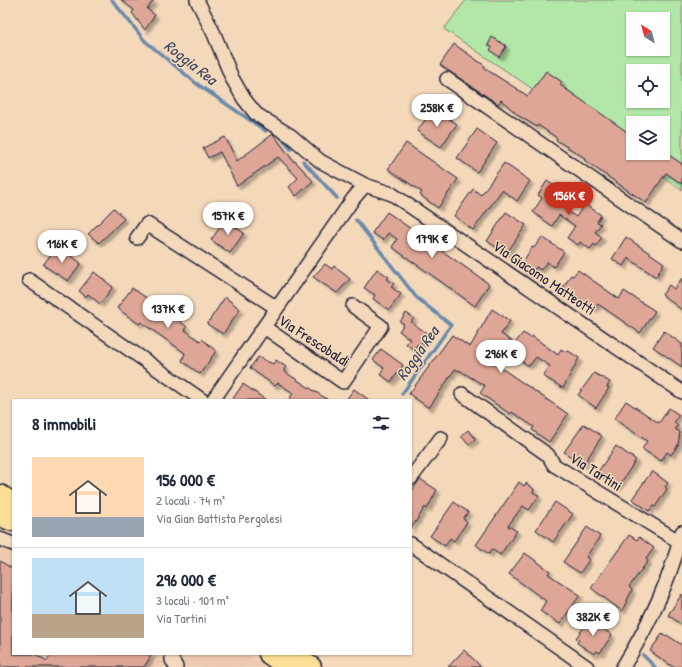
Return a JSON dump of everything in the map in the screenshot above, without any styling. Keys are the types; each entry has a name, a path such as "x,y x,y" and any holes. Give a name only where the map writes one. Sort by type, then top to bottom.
{"highway":[{"path":"0,495 12,502"},
{"path":"0,504 12,509"},
{"path":"0,516 12,521"},
{"path":"270,655 288,667"},
{"path":"292,655 310,667"}],"street":[{"name":"Via Giacomo Matteotti","path":"197,0 214,34 235,83 244,99 256,114 291,136 320,161 365,185 392,194 682,392"},
{"path":"447,79 682,240"},
{"path":"214,399 353,199 365,185"},
{"path":"137,238 147,224 277,308"},
{"path":"29,280 201,399"},
{"name":"Via Frescobaldi","path":"264,327 343,382 381,326 353,306"},
{"name":"Via Tartini","path":"462,394 548,455 554,465 681,537"},
{"path":"412,477 441,438"},
{"path":"623,667 643,635 664,590 681,537"},
{"path":"0,539 12,544"},
{"path":"412,545 587,667"},
{"path":"172,655 172,660 176,667"}],"shaded area":[{"path":"0,530 12,535 12,655 249,655 268,667 0,667"}],"green space":[{"path":"466,0 682,0 682,190 638,160 670,160 670,116 626,116 626,152 444,29"}],"building":[{"path":"121,0 154,0 147,9 155,15 145,30 132,13 134,10"},
{"path":"492,37 506,47 499,57 490,50 492,47 488,45"},
{"path":"454,44 485,66 484,68 528,96 546,71 562,82 560,85 626,131 626,160 670,160 670,156 682,164 682,184 666,173 646,203 584,160 585,158 556,140 557,138 538,125 537,127 519,116 501,100 498,104 440,65"},
{"path":"434,108 457,124 441,147 417,131"},
{"path":"477,129 497,143 477,172 457,158"},
{"path":"273,134 294,162 295,161 313,181 296,196 289,187 298,178 278,157 237,186 220,152 208,158 203,148 225,137 237,161"},
{"path":"406,143 458,179 438,208 420,195 422,192 388,169"},
{"path":"504,163 530,181 517,201 502,190 473,230 454,216 473,189 481,195"},
{"path":"547,181 566,194 559,205 576,217 585,204 601,215 597,222 601,224 595,232 602,237 596,246 594,244 590,249 580,242 578,245 567,238 575,226 559,215 552,226 533,212 542,198 538,195"},
{"path":"114,208 124,219 99,243 88,234"},
{"path":"387,212 489,284 475,306 392,247 397,239 388,233 383,240 372,233"},
{"path":"506,212 526,225 506,254 487,241"},
{"path":"225,220 244,233 230,253 211,240"},
{"path":"542,237 564,252 554,267 547,262 541,270 536,267 531,275 520,267 532,247 534,248"},
{"path":"626,237 664,263 656,277 628,258 623,266 612,259"},
{"path":"57,246 81,263 68,281 43,265"},
{"path":"325,264 332,269 334,266 350,279 337,293 313,277"},
{"path":"377,269 389,277 387,279 394,284 391,287 401,294 389,310 373,299 375,295 364,288"},
{"path":"578,270 619,299 624,291 655,311 640,333 598,304 594,309 563,288 571,275 573,276"},
{"path":"94,272 113,287 100,304 88,294 86,297 79,291"},
{"path":"682,278 682,310 662,295 669,285 674,289"},
{"path":"132,288 174,317 187,327 185,330 200,341 202,339 216,351 200,374 182,361 185,353 141,322 139,324 117,308"},
{"path":"225,297 240,309 223,334 207,324"},
{"path":"492,309 510,321 501,334 515,343 523,333 531,338 532,336 558,355 561,349 566,352 567,350 579,358 563,388 543,376 550,366 536,357 530,365 527,365 498,345 488,359 568,414 549,442 532,430 534,427 512,412 510,414 480,393 485,386 459,370 458,371 455,369 429,408 409,394 452,335 470,347"},
{"path":"406,313 414,318 411,322 428,334 420,345 418,344 413,349 406,344 410,339 399,331 404,324 400,322"},
{"path":"664,331 682,344 682,367 653,347"},
{"path":"381,349 403,365 391,382 380,374 384,368 373,360"},
{"path":"258,357 273,364 276,360 286,367 284,370 285,372 326,399 290,399 293,393 278,383 275,386 250,368"},
{"path":"594,373 610,382 607,387 609,388 596,408 578,395"},
{"path":"243,384 265,399 233,399"},
{"path":"354,389 368,399 347,399"},
{"path":"626,401 659,423 669,408 679,415 674,423 678,426 675,429 680,432 678,445 671,455 667,452 661,461 642,449 647,441 614,419"},
{"path":"584,424 602,436 583,465 564,452"},
{"path":"468,430 476,439 469,445 461,436"},
{"path":"616,446 636,460 618,487 597,473"},
{"path":"652,471 668,483 665,487 667,489 655,507 653,506 649,511 632,499"},
{"path":"420,479 437,490 427,509 425,507 412,527 412,491"},
{"path":"519,482 524,486 526,483 534,489 533,492 539,496 529,510 523,506 508,526 517,531 500,555 492,549 489,554 476,545"},
{"path":"454,502 468,512 463,519 467,522 454,541 450,538 445,546 430,536"},
{"path":"555,502 573,514 553,542 536,530"},
{"path":"587,527 600,536 586,557 589,560 580,573 563,562"},
{"path":"629,535 637,540 639,537 654,548 646,559 648,561 629,587 632,590 622,611 591,588"},
{"path":"525,553 550,571 548,574 580,595 560,624 540,611 546,601 509,574"},
{"path":"0,561 12,568 12,655 37,655 47,661 50,655 151,655 144,667 0,667"},
{"path":"682,594 682,625 668,615"},
{"path":"590,619 612,635 600,653 597,651 594,654 577,643 579,639 576,638"},
{"path":"662,634 666,637 667,635 682,645 682,667 673,667 650,651"},
{"path":"464,650 481,667 448,667"}],"waterway":[{"name":"Roggia Rea","path":"112,0 145,41 197,84 266,131"},
{"name":"Roggia Rea","path":"279,135 291,149"},
{"name":"Roggia Rea","path":"303,161 337,198"},
{"name":"Roggia Rea","path":"356,220 416,297 451,325 402,394"},
{"name":"Roggia Rea","path":"643,655 655,667"}]}
